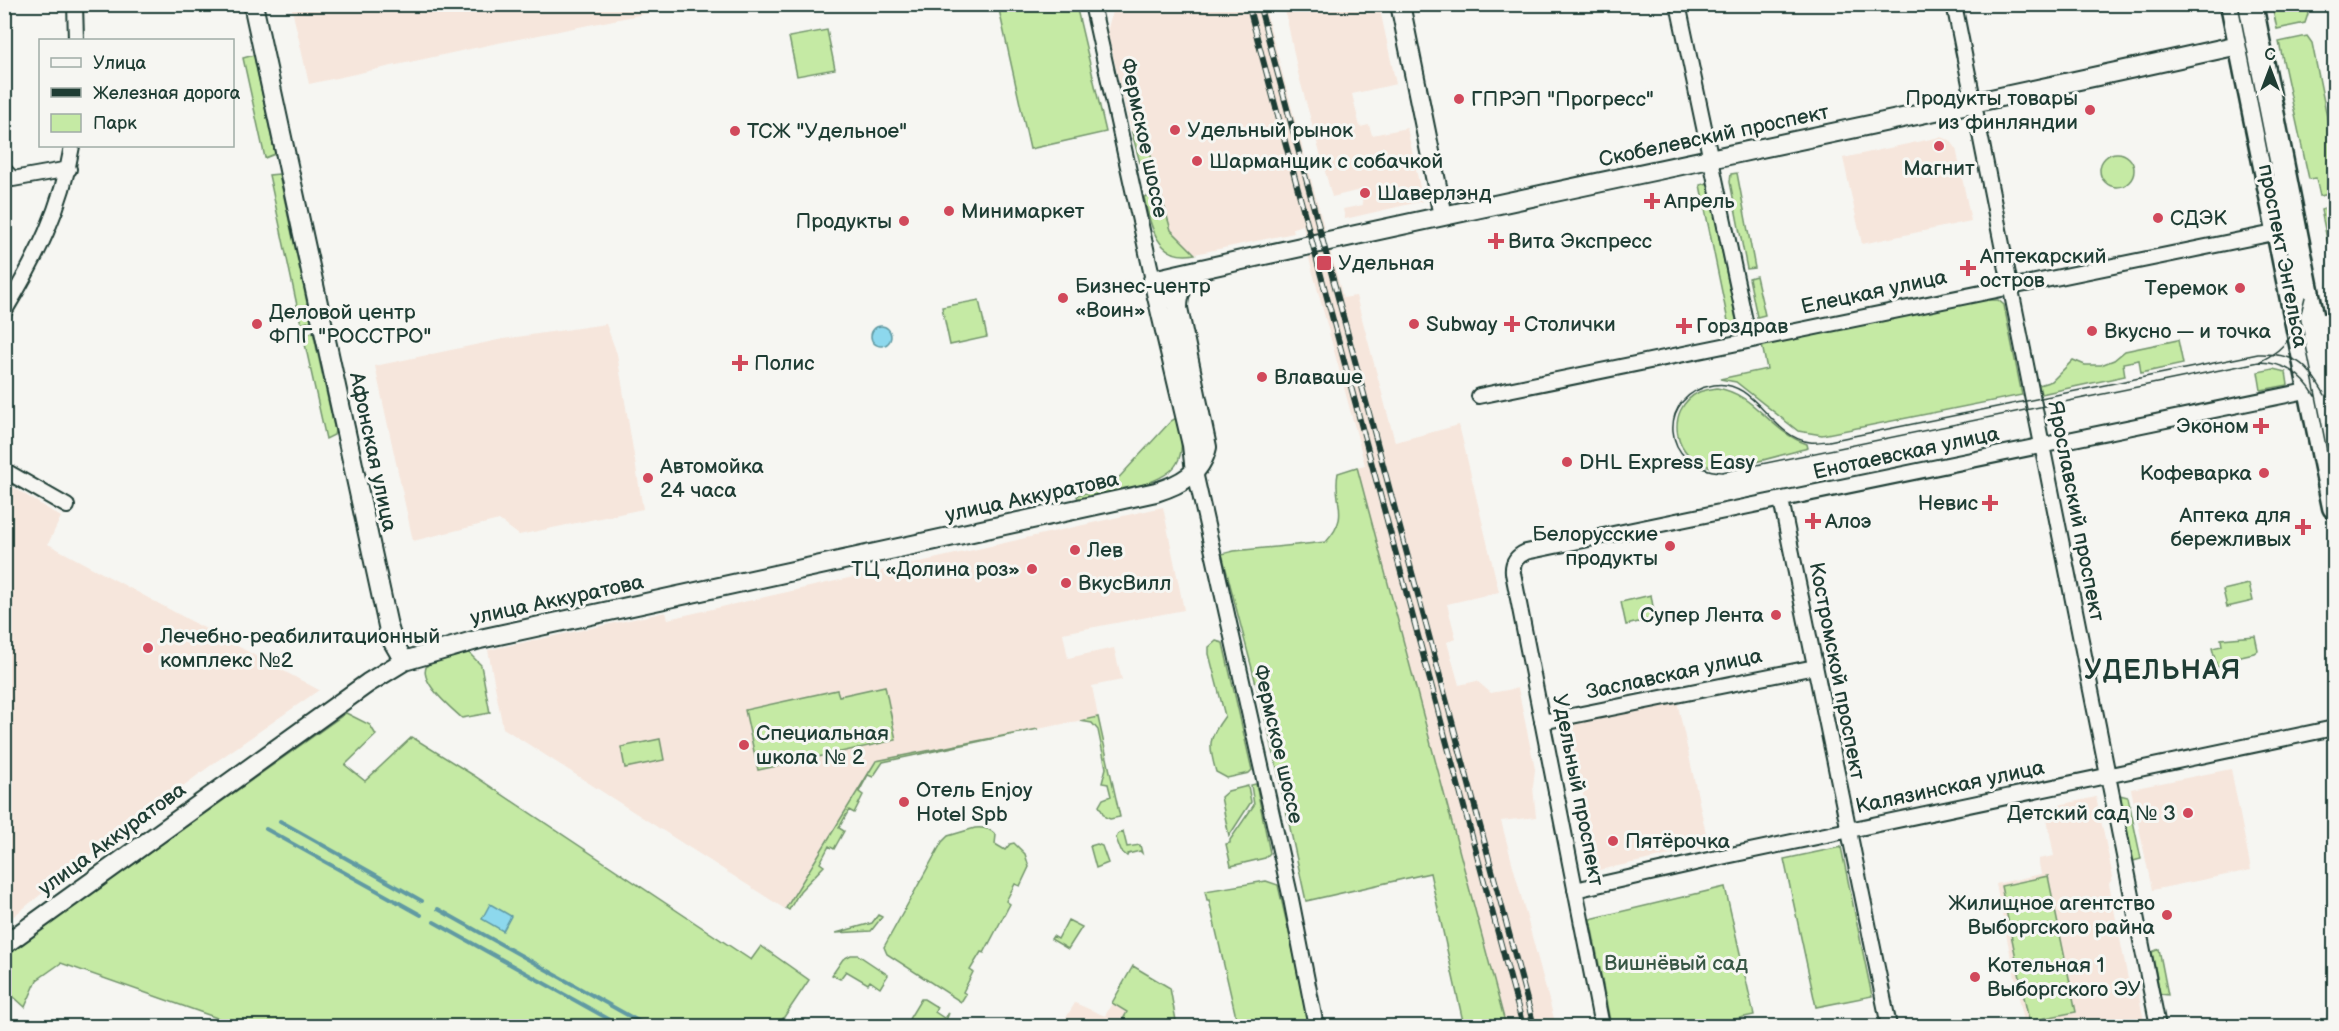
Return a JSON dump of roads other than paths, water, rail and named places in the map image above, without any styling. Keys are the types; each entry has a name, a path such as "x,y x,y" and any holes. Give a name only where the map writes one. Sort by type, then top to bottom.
{"main road":[{"name":"проспект Энгельса","path":"2232,4 2249,43 2324,321 2334,427"},
{"name":"проспект Энгельса","path":"2251,4 2249,43 2279,232 2334,507"}],"street":[{"path":"75,4 76,39"},
{"name":"Афонская улица","path":"253,4 388,626 393,642 404,661"},
{"name":"Фермское шоссе","path":"1092,4 1138,215 1192,445 1195,472 1291,899 1316,1026"},
{"path":"1400,4 1443,216"},
{"path":"1678,4 1749,340"},
{"name":"Ярославский проспект","path":"1954,4 2158,1026"},
{"name":"Скобелевский проспект","path":"1153,280 1323,241 2249,43"},
{"path":"4,312 38,252 59,204 69,169 72,147"},
{"path":"4,170 13,178 69,169"},
{"name":"Елецкая улица","path":"1479,396 2279,232"},
{"path":"1178,308 1178,296 1182,287 1196,271"},
{"name":"Фермское шоссе","path":"1153,280 1178,308 1207,447 1195,472"},
{"name":"Енотаевская улица","path":"1514,562 1526,552 2311,390"},
{"path":"4,470 67,506"},
{"name":"улица Аккуратова","path":"4,945 311,723 404,661 480,639 1156,492 1186,481 1195,472"},
{"name":"Костромской проспект","path":"1781,500 1889,1026"},
{"name":"Удельный проспект","path":"1514,562 1513,573 1602,1026"},
{"name":"Заславская улица","path":"1542,722 1815,667"},
{"name":"Калязинская улица","path":"1575,890 2334,728"}],"water":[{"path":"877,326 885,326 891,332 891,340 885,346 877,346 871,340 871,332"},
{"path":"490,904 511,916 503,931 482,919"}],"waterway":[{"path":"280,821 422,901"},
{"path":"266,829 421,915"},
{"path":"438,909 647,1026"},
{"path":"434,922 621,1026"}],"tram line":[{"path":"2238,4 2334,486"},
{"path":"2305,297 2296,328 2291,336 2278,350 2270,356 2259,362 1722,472 1701,468 1686,458 1677,446 1673,431 1675,416 1682,402 1695,391 1714,385 1728,385 1741,390 1784,430 1796,438 1815,442 2258,354 2271,354 2282,355 2299,362 2312,375 2325,395"},
{"path":"2259,362 2285,367 2292,371 2315,396"}],"railway":[{"path":"1248,4 1523,1026"},
{"path":"1259,4 1534,1026"}],"place":[{"name":"ГПРЭП \"Прогресс\"","path":"1459,99"},
{"name":"Продукты товары из финляндии","path":"2090,110"},
{"name":"Удельный рынок","path":"1175,130"},
{"name":"ТСЖ \"Удельное\"","path":"735,131"},
{"name":"Магнит","path":"1939,146"},
{"name":"Шарманщик с собачкой","path":"1197,161"},
{"name":"Шаверлэнд","path":"1365,193"},
{"name":"Апрель","path":"1652,201"},
{"name":"Минимаркет","path":"949,211"},
{"name":"СДЭК","path":"2158,218"},
{"name":"Продукты","path":"904,221"},
{"name":"Вита Экспресс","path":"1496,241"},
{"name":"Удельная","path":"1324,263"},
{"name":"Аптекарский остров","path":"1968,268"},
{"name":"Теремок","path":"2240,288"},
{"name":"Бизнес-центр «Воин»","path":"1063,298"},
{"name":"Деловой центр ФПГ \"РОССТРО\"","path":"257,324"},
{"name":"Subway","path":"1414,324"},
{"name":"Столички","path":"1512,324"},
{"name":"Горздрав","path":"1684,326"},
{"name":"Вкусно — и точка","path":"2092,331"},
{"name":"Полис","path":"740,363"},
{"name":"Влаваше","path":"1262,377"},
{"name":"Эконом","path":"2261,426"},
{"name":"DHL Express Easy","path":"1567,462"},
{"name":"Кофеварка","path":"2264,473"},
{"name":"Автомойка 24 часа","path":"648,478"},
{"name":"Невис","path":"1990,503"},
{"name":"Алоэ","path":"1813,521"},
{"name":"Аптека для бережливых","path":"2303,527"},
{"name":"Белорусские продукты","path":"1670,546"},
{"name":"Лев","path":"1075,550"},
{"name":"ТЦ «Долина роз»","path":"1032,569"},
{"name":"ВкусВилл","path":"1066,583"},
{"name":"Супер Лента","path":"1776,615"},
{"name":"Лечебно-реабилитационный комплекс №2","path":"148,648"},
{"name":"Специальная школа № 2","path":"744,745"},
{"name":"Отель Enjoy Hotel Spb","path":"904,802"},
{"name":"Детский сад № 3","path":"2188,813"},
{"name":"Пятёрочка","path":"1613,841"},
{"name":"Жилищное агентство Выборгского райна","path":"2167,915"},
{"name":"Котельная 1 Выборгского ЭУ","path":"1975,977"}],"district":[{"name":"УДЕЛЬНАЯ","path":"2163,671"}],"park label":[{"name":"Вишнёвый сад","path":"1676,963"}]}
